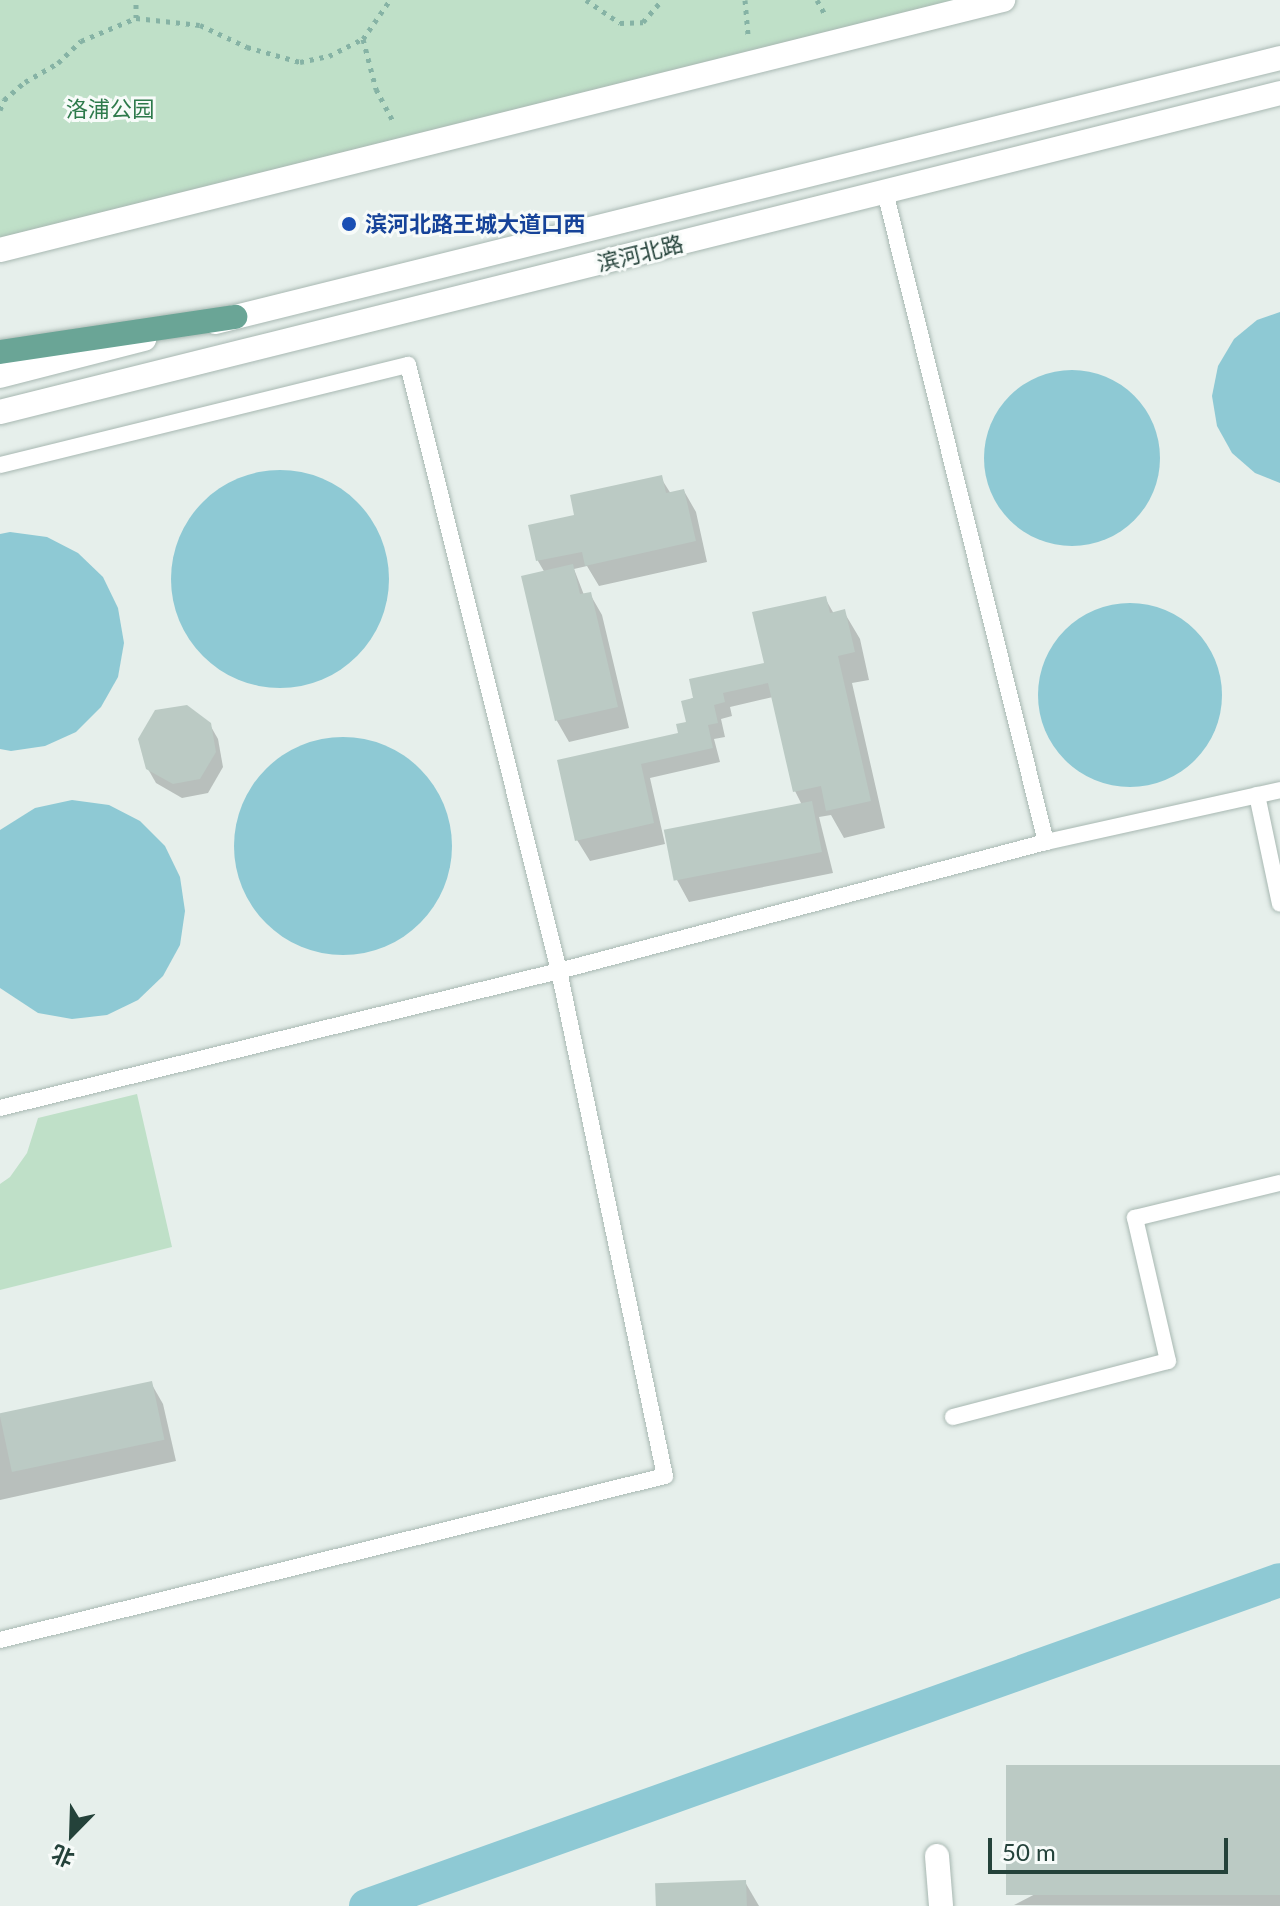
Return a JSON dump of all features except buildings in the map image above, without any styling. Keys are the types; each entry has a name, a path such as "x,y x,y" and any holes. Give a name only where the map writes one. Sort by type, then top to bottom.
{"main road":[{"path":"0,250 1003,0"},
{"name":"滨河北路","path":"0,376 1280,58"},
{"name":"滨河北路","path":"0,412 1280,93"},
{"path":"0,352 235,317"},
{"path":"937,1856 941,1906"}],"lane":[{"path":"885,192 1046,842"},
{"path":"0,465 408,365 559,971 665,1476 0,1640"},
{"path":"0,1108 559,971 1046,842 1280,790"},
{"path":"1257,795 1280,904"},
{"path":"953,1417 1168,1361 1135,1218 1280,1183"}],"path":[{"path":"136,0 136,18"},
{"path":"0,110 4,100 25,82 58,63 81,41 136,18 200,25 247,47 300,62 329,56 363,39 390,0"},
{"path":"586,0 620,23 643,22 662,0"},
{"path":"363,39 376,89 407,148"}],"green space":[{"name":"洛浦公园","path":"0,0 1003,0 0,250"},
{"path":"137,1094 172,1247 0,1290 0,1184 10,1177 27,1153 38,1118"}],"water":[{"path":"1280,312 1280,483 1255,473 1232,453 1217,426 1212,396 1218,366 1234,339 1257,320"},
{"path":"1072,370 1106,377 1134,396 1153,424 1160,458 1153,492 1134,520 1106,539 1072,546 1038,539 1010,520 991,492 984,458 991,424 1010,396 1038,377"},
{"path":"280,470 322,478 357,502 381,537 389,579 381,621 357,656 322,680 280,688 238,680 203,656 179,621 171,579 179,537 203,502 238,478"},
{"path":"10,532 47,537 78,553 103,577 118,608 124,643 118,677 101,707 76,732 45,746 11,751 0,749 0,534"},
{"path":"1130,603 1165,610 1195,630 1215,660 1222,695 1215,730 1195,760 1165,780 1130,787 1095,780 1065,760 1045,730 1038,695 1045,660 1065,630 1095,610"},
{"path":"343,737 385,745 420,769 444,804 452,846 444,888 420,923 385,947 343,955 301,947 266,923 242,888 234,846 242,804 266,769 301,745"},
{"path":"72,800 109,805 140,821 165,846 180,877 185,911 180,945 163,976 138,1000 107,1015 72,1019 38,1013 0,988 0,830 35,808"}],"waterway":[{"path":"366,1906 1280,1580"}],"place":[{"name":"滨河北路王城大道口西","path":"349,224"}]}
